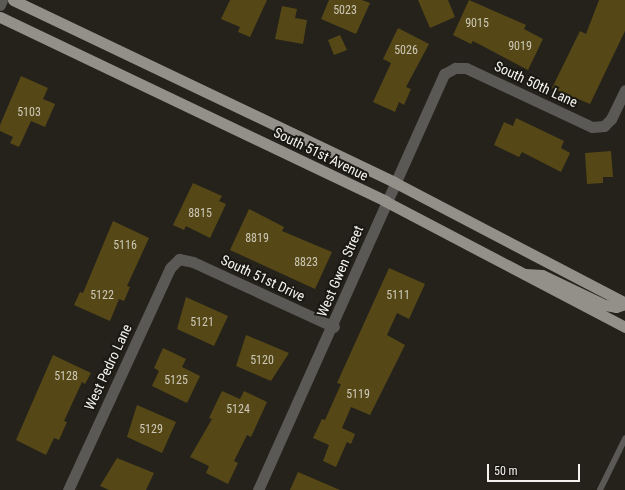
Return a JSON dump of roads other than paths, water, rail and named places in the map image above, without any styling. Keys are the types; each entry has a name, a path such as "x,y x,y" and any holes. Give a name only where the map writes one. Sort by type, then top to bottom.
{"main road":[{"name":"South 51st Avenue","path":"12,0 394,182 625,303"},
{"name":"South 51st Avenue","path":"0,18 386,201 521,274 625,327"},
{"path":"521,274 542,275 605,305 616,307 625,303"}],"street":[{"path":"0,5 2,0"},
{"name":"West Gwen Street","path":"258,490 334,327 394,182 444,74 455,68"},
{"name":"South 50th Lane","path":"455,68 466,68 592,127 604,126 611,119 625,90"},
{"name":"South 51st Drive","path":"178,259 193,262 334,327"},
{"name":"West Pedro Lane","path":"68,490 170,268 178,259"}],"lane":[{"path":"600,490 623,447 625,439"}]}
